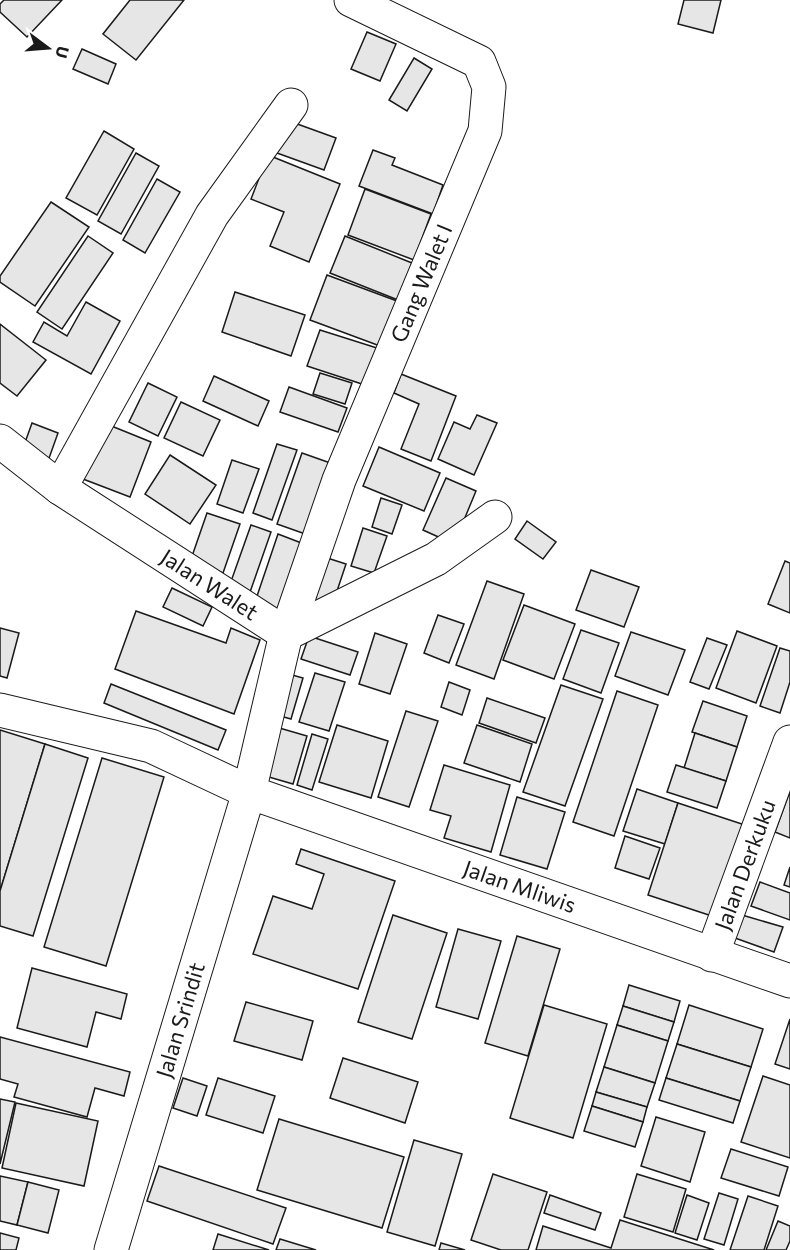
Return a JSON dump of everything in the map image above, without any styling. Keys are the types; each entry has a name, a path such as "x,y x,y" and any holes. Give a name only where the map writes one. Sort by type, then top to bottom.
{"street":[{"name":"Gang Walet I","path":"286,634 339,480 485,131 489,87 479,62 351,0"},
{"path":"60,488 212,215 291,105"},
{"name":"Jalan Walet","path":"0,441 60,488 286,634"},
{"path":"249,792 286,634 436,559 495,517"},
{"name":"Jalan Mliwis","path":"0,710 151,746 249,792 790,981"},
{"name":"Jalan Derkuku","path":"712,955 790,742"},
{"name":"Jalan Srindit","path":"111,1250 249,792"}],"building":[{"path":"4,0 62,0 27,37 0,12 0,4"},
{"path":"130,0 184,0 136,60 103,34"},
{"path":"684,0 721,0 713,33 678,24"},
{"path":"367,32 396,44 380,81 351,69"},
{"path":"82,49 116,64 108,84 73,69"},
{"path":"414,58 432,69 407,111 389,100"},
{"path":"289,121 336,138 324,170 277,153"},
{"path":"104,131 134,149 97,215 66,198"},
{"path":"373,150 395,158 392,165 443,185 433,214 359,186"},
{"path":"136,153 159,166 121,234 98,221"},
{"path":"268,155 340,184 309,262 270,246 284,212 251,199"},
{"path":"157,179 180,192 145,253 123,240"},
{"path":"365,189 431,214 414,260 348,235"},
{"path":"51,202 89,227 35,306 0,282 0,276"},
{"path":"88,236 113,253 62,329 37,312"},
{"path":"345,236 412,263 398,300 330,273"},
{"path":"327,275 397,301 380,346 310,320"},
{"path":"235,292 305,315 291,356 222,332"},
{"path":"86,302 120,321 91,374 33,342 44,322 67,336"},
{"path":"0,324 46,360 17,396 0,383"},
{"path":"320,330 377,348 365,385 307,366"},
{"path":"320,373 352,383 345,404 313,394"},
{"path":"401,374 456,396 431,461 401,449 419,404 394,393"},
{"path":"214,376 269,401 258,426 203,401"},
{"path":"148,383 177,397 158,436 129,422"},
{"path":"289,387 347,408 338,432 280,412"},
{"path":"181,402 220,420 203,456 164,438"},
{"path":"477,415 497,423 474,475 438,459 454,422 470,429"},
{"path":"32,423 58,433 48,461 22,451"},
{"path":"104,423 151,442 130,497 83,479"},
{"path":"277,444 297,450 272,520 253,513"},
{"path":"379,447 440,473 424,511 363,486"},
{"path":"302,453 336,465 311,536 277,524"},
{"path":"170,455 216,485 190,524 145,494"},
{"path":"232,460 259,469 243,513 217,504"},
{"path":"446,478 476,491 454,544 423,530"},
{"path":"381,498 402,505 392,534 372,527"},
{"path":"207,513 240,524 223,573 190,562"},
{"path":"527,521 556,542 543,559 515,539"},
{"path":"251,525 271,532 249,595 229,587"},
{"path":"363,528 387,536 374,573 351,566"},
{"path":"278,534 304,544 280,611 255,602"},
{"path":"321,556 346,564 332,606 308,598"},
{"path":"785,561 790,563 790,613 768,604"},
{"path":"591,570 639,587 624,627 576,610"},
{"path":"487,581 524,594 494,679 456,665"},
{"path":"172,588 212,607 203,626 163,607"},
{"path":"524,605 575,624 554,679 503,660"},
{"path":"136,611 226,643 231,628 260,640 234,714 115,669"},
{"path":"438,615 464,624 449,663 424,653"},
{"path":"0,628 19,633 7,678 0,676"},
{"path":"581,630 619,643 601,693 563,679"},
{"path":"737,631 777,646 756,703 716,688"},
{"path":"631,632 685,650 668,695 615,676"},
{"path":"375,633 407,644 390,694 359,684"},
{"path":"309,636 358,652 350,675 301,659"},
{"path":"707,638 727,645 709,689 690,682"},
{"path":"780,648 790,651 790,682 780,713 760,706"},
{"path":"285,673 303,678 291,719 273,714"},
{"path":"315,673 345,682 329,731 299,722"},
{"path":"449,682 470,690 462,715 441,707"},
{"path":"111,684 226,730 218,750 104,703"},
{"path":"561,685 603,699 565,806 523,792"},
{"path":"617,691 658,705 614,836 573,822"},
{"path":"487,698 545,718 536,743 479,723"},
{"path":"703,701 747,716 737,747 692,732"},
{"path":"406,711 438,721 409,807 378,797"},
{"path":"337,725 388,741 371,798 319,782"},
{"path":"477,725 532,744 520,782 464,763"},
{"path":"276,727 307,736 293,784 262,775"},
{"path":"0,730 45,744 0,891"},
{"path":"695,733 737,747 726,781 684,768"},
{"path":"312,734 328,739 312,790 297,785"},
{"path":"45,744 88,758 33,936 0,926 0,891"},
{"path":"102,758 164,777 106,966 44,947"},
{"path":"444,765 510,785 491,852 444,838 451,816 430,810"},
{"path":"676,765 726,781 717,808 667,792"},
{"path":"637,789 678,803 665,844 623,831"},
{"path":"790,791 790,838 775,832"},
{"path":"517,797 565,812 547,869 500,855"},
{"path":"678,803 751,827 721,919 648,895"},
{"path":"625,836 660,848 649,879 615,868"},
{"path":"301,849 395,881 358,989 253,954 273,896 312,909 324,874 296,864"},
{"path":"790,867 790,887 784,885"},
{"path":"760,882 790,893 790,920 751,906"},
{"path":"393,915 447,933 412,1039 358,1022"},
{"path":"742,915 783,927 774,952 735,938"},
{"path":"458,929 501,941 478,1019 436,1007"},
{"path":"517,936 560,949 528,1056 485,1043"},
{"path":"32,968 127,994 121,1019 96,1012 87,1047 17,1028"},
{"path":"629,985 680,1001 674,1022 623,1006"},
{"path":"246,1002 313,1021 302,1060 234,1041"},
{"path":"544,1005 607,1024 573,1138 510,1118"},
{"path":"689,1005 763,1029 751,1067 677,1044"},
{"path":"623,1006 674,1022 668,1041 617,1025"},
{"path":"790,1019 790,1069 775,1064"},
{"path":"617,1025 668,1041 655,1083 604,1067"},
{"path":"0,1037 130,1072 124,1096 95,1088 87,1117 14,1097 18,1084 0,1079"},
{"path":"677,1044 751,1067 740,1101 666,1078"},
{"path":"343,1058 418,1082 405,1123 330,1098"},
{"path":"604,1067 655,1083 647,1107 596,1092"},
{"path":"763,1076 790,1085 790,1158 741,1142"},
{"path":"183,1078 207,1086 197,1116 173,1108"},
{"path":"218,1078 275,1096 263,1133 206,1115"},
{"path":"666,1078 740,1101 733,1123 659,1100"},
{"path":"596,1092 647,1107 643,1122 592,1106"},
{"path":"0,1099 15,1102 0,1164"},
{"path":"16,1103 98,1121 84,1186 2,1168"},
{"path":"592,1106 643,1122 635,1147 584,1131"},
{"path":"656,1117 705,1132 690,1182 641,1166"},
{"path":"279,1119 404,1157 382,1228 257,1190"},
{"path":"414,1140 462,1154 435,1246 387,1232"},
{"path":"731,1149 788,1167 779,1196 721,1178"},
{"path":"159,1166 286,1208 273,1244 147,1201"},
{"path":"493,1174 547,1192 528,1250 501,1250 471,1240"},
{"path":"637,1174 686,1189 673,1232 624,1217"},
{"path":"0,1176 28,1182 17,1225 0,1221"},
{"path":"28,1182 59,1190 48,1233 17,1225"},
{"path":"719,1193 738,1199 724,1245 704,1239"},
{"path":"550,1195 601,1213 595,1230 544,1213"},
{"path":"687,1195 709,1203 697,1240 675,1233"},
{"path":"748,1196 778,1206 764,1250 730,1250"},
{"path":"620,1220 714,1250 536,1250 543,1226 611,1248"},
{"path":"778,1221 790,1226 790,1241 786,1250 766,1250"},
{"path":"0,1233 19,1238 16,1250 0,1250"},
{"path":"218,1234 269,1250 213,1250"},
{"path":"280,1239 316,1250 276,1250"},
{"path":"441,1243 465,1250 439,1250"}]}
